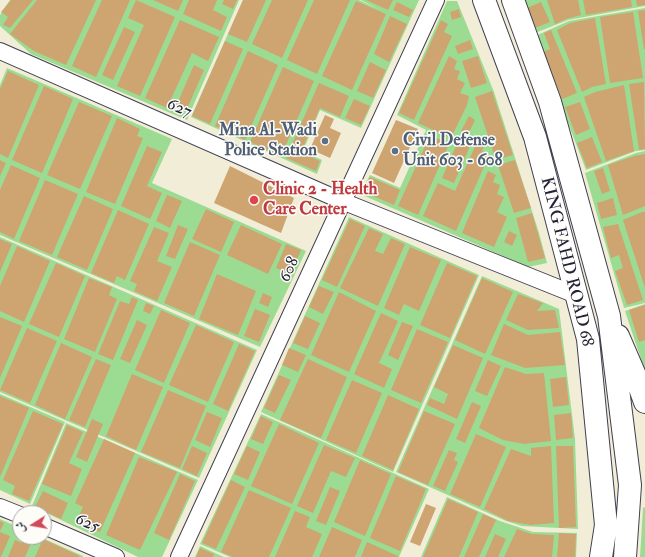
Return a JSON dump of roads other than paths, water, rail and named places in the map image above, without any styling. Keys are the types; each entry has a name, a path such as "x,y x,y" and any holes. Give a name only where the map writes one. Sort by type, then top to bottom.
{"main road":[{"name":"KING FAHD ROAD 68","path":"484,0 535,137 588,339 606,525 601,557"},
{"name":"KING FAHD ROAD 68","path":"513,0 550,102 609,316 630,485 625,557"},
{"path":"609,316 645,402"}],"street":[{"name":"608","path":"179,557 436,0"},
{"name":"627","path":"0,51 342,201 576,295"},
{"path":"0,507 12,512"},
{"name":"625","path":"52,529 116,557"}],"place":[{"name":"Mina Al-Wadi Police Station","path":"325,141"},
{"name":"Civil Defense Unit 603 - 608","path":"395,151"},
{"name":"Clinic 2 - Health Care Center","path":"254,200"}]}
